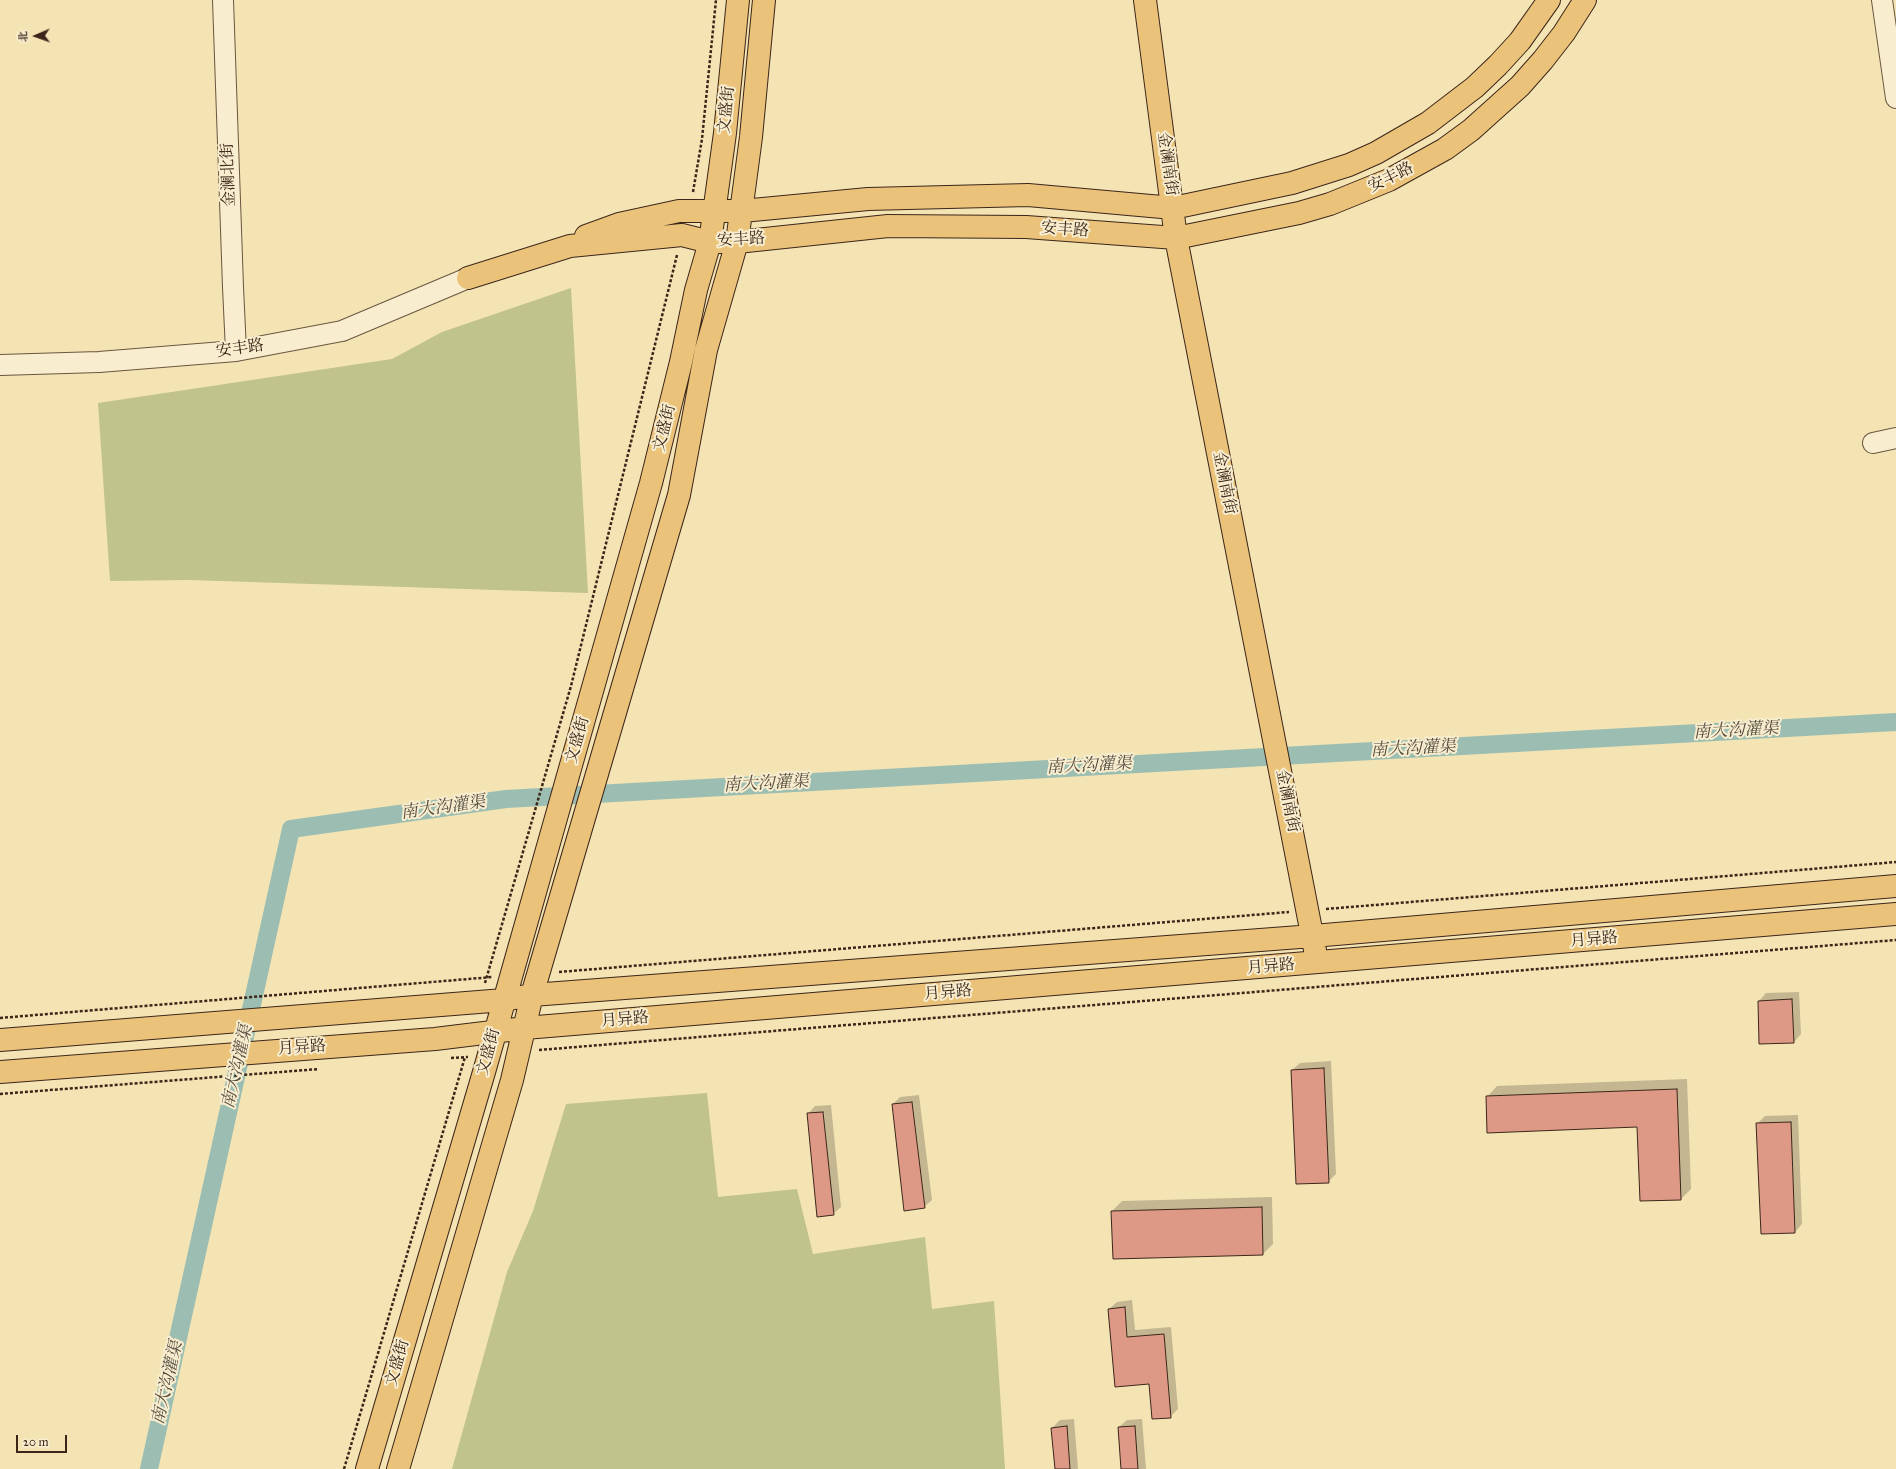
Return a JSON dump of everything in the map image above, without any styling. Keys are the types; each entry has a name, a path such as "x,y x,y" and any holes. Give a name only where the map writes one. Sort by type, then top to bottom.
{"main road":[{"name":"文盛街","path":"367,1469 504,1000 651,483 681,362 696,290 710,242 726,126 738,0"},
{"name":"文盛街","path":"398,1469 519,1051 538,973 679,495 706,350 737,242 754,114 764,0"},
{"name":"金澜南街","path":"1145,0 1176,238 1308,910 1316,963"},
{"name":"安丰路","path":"468,278 619,224 679,211 742,212 868,199 1028,194 1172,208 1292,183 1349,165 1403,139 1452,106 1480,82 1520,41 1549,0"},
{"name":"安丰路","path":"468,278 570,246 682,235 710,242 737,242 888,226 1026,227 1176,238 1300,213 1360,193 1418,166 1471,130 1520,86 1564,33 1585,0"},
{"name":"月异路","path":"0,1040 481,1002 532,995 1313,936 1896,886"},
{"name":"月异路","path":"0,1072 342,1046 494,1033 525,1028 1896,914"}],"street":[{"name":"金澜北街","path":"223,0 232,287 236,351"},
{"path":"1882,0 1896,98"},
{"name":"安丰路","path":"0,365 99,362 236,351 342,331 468,278"},
{"path":"1873,443 1896,438"}],"path":[{"name":"文盛街","path":"690,211 702,139 716,0"},
{"name":"文盛街","path":"481,1002 516,873 566,702 682,235"},
{"path":"538,973 1896,862"},
{"name":"月异路","path":"519,1051 1896,940"},
{"path":"0,1018 511,975"},
{"name":"文盛街","path":"344,1469 472,1035"},
{"path":"444,1059 488,1055"},
{"name":"月异路","path":"0,1094 322,1069"}],"green space":[{"path":"571,288 588,593 189,580 110,581 98,403 392,359 442,332"},
{"path":"707,1093 718,1197 797,1189 813,1254 925,1237 932,1309 994,1301 1005,1469 452,1469 507,1272 533,1211 566,1104"}],"building":[{"path":"1792,999 1794,1043 1759,1044 1758,1001"},
{"path":"1324,1068 1329,1183 1296,1184 1291,1070"},
{"path":"1677,1089 1681,1200 1640,1201 1637,1127 1487,1133 1486,1096"},
{"path":"912,1102 925,1208 904,1211 892,1104"},
{"path":"823,1112 834,1215 817,1217 807,1113"},
{"path":"1791,1122 1795,1233 1761,1234 1756,1123"},
{"path":"1262,1207 1263,1255 1113,1259 1111,1211"},
{"path":"1125,1307 1127,1337 1164,1334 1171,1418 1152,1419 1149,1384 1115,1387 1108,1309"},
{"path":"1067,1426 1070,1469 1055,1469 1051,1428"},
{"path":"1135,1426 1138,1469 1121,1469 1118,1427"}],"waterway":[{"name":"南大沟灌渠","path":"149,1469 291,829 506,799 1896,722"}]}
